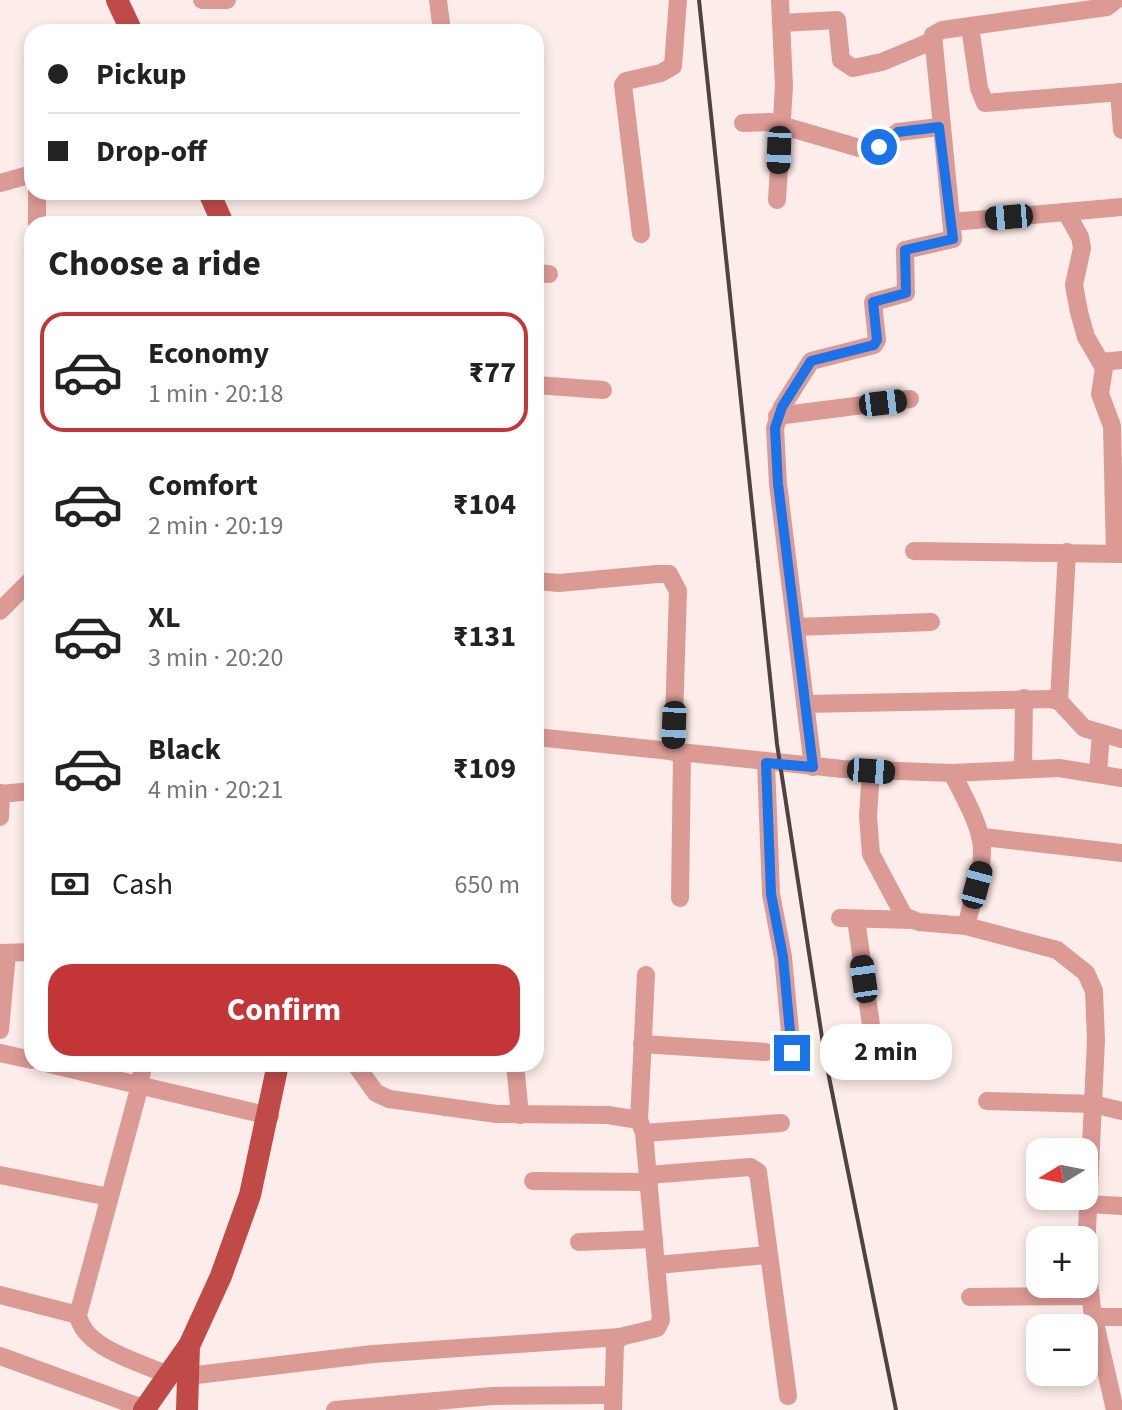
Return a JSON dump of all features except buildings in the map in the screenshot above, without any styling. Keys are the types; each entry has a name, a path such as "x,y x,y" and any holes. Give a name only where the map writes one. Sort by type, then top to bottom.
{"main road":[{"path":"117,0 128,24"},
{"path":"144,1410 178,1376 221,1276 250,1195 270,1116 277,1072"},
{"path":"178,1376 187,1410"}],"street":[{"path":"202,0 227,0"},
{"path":"438,0 441,24"},
{"path":"641,234 623,85 626,81 661,73 673,66 678,0"},
{"path":"777,200 779,125 784,86 780,0"},
{"path":"813,767 778,484 777,416 811,361 874,345 877,340 873,302 906,293 905,250 953,239 939,127 932,41 936,32 1107,7 1116,0"},
{"path":"782,23 837,20 841,60 853,68 872,65 932,41"},
{"path":"970,27 979,88 985,103 1121,92 1122,130"},
{"path":"743,123 779,125 872,149 898,132 939,127"},
{"path":"0,183 24,176"},
{"path":"952,222 1122,207"},
{"path":"914,551 1118,554 1112,426 1100,394 1101,362 1086,337 1079,312 1074,285 1082,248 1066,212"},
{"path":"1101,362 1122,360"},
{"path":"544,386 603,390"},
{"path":"777,416 910,399"},
{"path":"1067,552 1059,701 1077,723 1122,739"},
{"path":"544,582 657,574 669,574 674,581 678,591 680,898"},
{"path":"0,611 24,587"},
{"path":"796,627 931,622"},
{"path":"805,704 1024,698 1059,701"},
{"path":"1023,769 1024,698"},
{"path":"1098,773 1101,733"},
{"path":"544,738 813,767 952,773 1059,768 1122,778"},
{"path":"766,763 771,894 783,957 792,1053"},
{"path":"871,771 868,816 871,854 901,911 912,920"},
{"path":"952,773 983,837 983,865 966,926"},
{"path":"0,817 0,794 24,792"},
{"path":"983,837 1122,853"},
{"path":"873,1039 848,918 966,926 1057,950 1086,973 1094,991 1091,1138"},
{"path":"0,1030 4,953 24,952"},
{"path":"142,1072 78,1315 85,1333 96,1341 178,1376 373,1354 620,1337 657,1328 661,1311 641,1127 646,975"},
{"path":"642,1044 766,1052"},
{"path":"0,1053 24,1058"},
{"path":"84,1072 270,1116"},
{"path":"361,1072 381,1097 520,1115 608,1115 641,1127 781,1123"},
{"path":"516,1072 520,1115"},
{"path":"987,1101 1093,1104 1122,1111"},
{"path":"533,1181 648,1179 750,1167 761,1181 767,1255 788,1396"},
{"path":"0,1175 109,1197"},
{"path":"1098,1205 1122,1206"},
{"path":"579,1242 654,1239"},
{"path":"657,1265 767,1255"},
{"path":"0,1295 78,1315"},
{"path":"970,1297 1026,1297"},
{"path":"1098,1317 1122,1317"},
{"path":"1098,1335 1115,1410"},
{"path":"335,1410 492,1396 613,1402 614,1357 620,1337"},
{"path":"0,1356 144,1410"}],"railway":[{"path":"699,0 777,744 825,1057 896,1410"}],"route":[{"path":"792,1053 783,957 771,894 766,763 813,767 778,484 775,454 777,416 811,361 874,345 877,334 873,302 877,298 900,297 906,293 905,250 953,239 939,127 898,132 879,147"}]}
